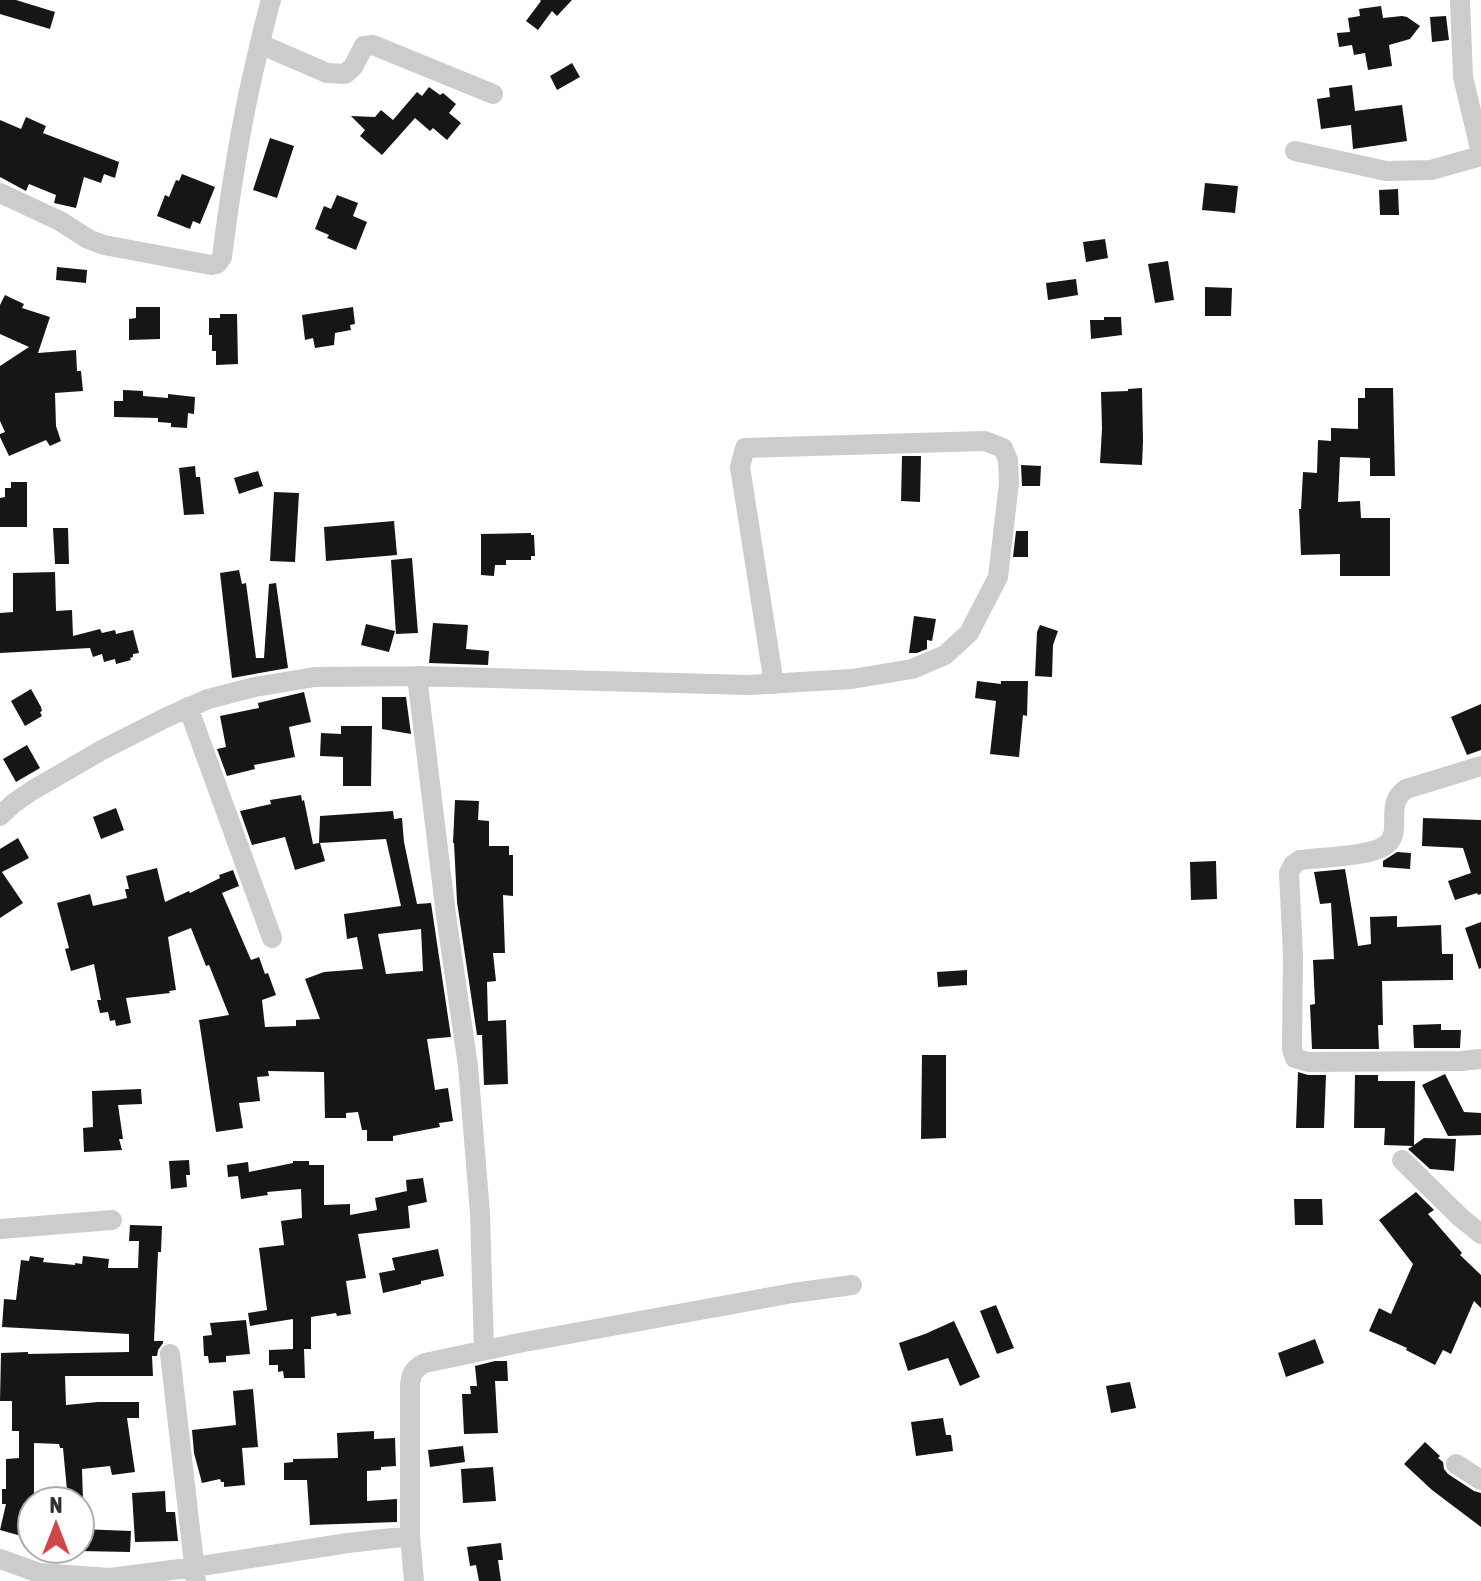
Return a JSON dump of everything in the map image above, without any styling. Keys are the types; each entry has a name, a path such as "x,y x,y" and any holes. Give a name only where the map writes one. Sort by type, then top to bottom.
{"street":[{"path":"0,193 104,245 217,264 222,257 232,175 271,0"},
{"path":"1295,151 1386,171 1431,170 1481,155 1463,77 1460,0"},
{"path":"260,44 327,73 345,74 353,67 364,46 373,45 493,94"},
{"path":"0,816 33,790 102,750 188,707 255,687 315,677 417,676 749,685 774,684 852,679 912,669 945,655 969,633 998,577 1009,483 1008,460 1003,448 985,441 745,448 740,467 774,684"},
{"path":"417,676 468,1066 480,1213 484,1350"},
{"path":"188,707 272,938"},
{"path":"1481,766 1406,789 1398,795 1392,838 1385,845 1371,852 1300,860 1289,873 1293,955 1292,1049 1295,1058 1308,1062 1481,1059"},
{"path":"1402,1160 1481,1234"},
{"path":"0,1229 112,1220"},
{"path":"414,1581 410,1536 411,1377 418,1366 484,1350 852,1285"},
{"path":"170,1354 196,1574"},
{"path":"1456,1464 1481,1480"},
{"path":"0,1559 39,1573 110,1578 196,1574 348,1543 410,1536"}],"building":[{"path":"0,0 16,0 55,12 50,29 0,14"},
{"path":"540,0 572,0 557,16 552,11 538,30 526,21"},
{"path":"1381,6 1383,18 1407,17 1420,26 1410,39 1389,45 1392,66 1368,70 1365,53 1354,55 1352,45 1339,47 1337,33 1350,32 1348,18 1360,16 1359,9"},
{"path":"1446,16 1449,40 1432,42 1430,17"},
{"path":"572,63 580,77 557,90 550,76"},
{"path":"1352,85 1355,111 1402,105 1407,141 1353,149 1351,125 1321,129 1317,99 1330,97 1329,88"},
{"path":"429,87 456,104 449,113 461,123 447,140 415,118 382,155 360,136 365,130 351,116 375,117 381,110 393,120 417,92 422,96"},
{"path":"26,117 46,126 43,133 119,162 115,178 104,174 101,183 84,177 76,208 54,203 56,195 29,184 26,191 0,177 0,120 21,129"},
{"path":"270,138 294,146 277,198 253,190"},
{"path":"182,174 215,187 200,224 193,221 190,229 157,216 165,195 169,197"},
{"path":"1205,183 1238,186 1235,213 1202,210"},
{"path":"1398,189 1399,215 1380,215 1379,190"},
{"path":"337,195 358,203 353,216 367,222 356,250 327,238 329,235 315,229 324,206 331,209"},
{"path":"1105,239 1108,258 1086,262 1083,242"},
{"path":"1168,261 1174,300 1155,303 1148,264"},
{"path":"57,267 87,270 86,283 56,280"},
{"path":"1076,279 1078,295 1048,300 1046,283"},
{"path":"1205,287 1232,288 1231,316 1205,316"},
{"path":"5,295 24,304 22,308 50,317 38,353 76,350 77,371 81,371 83,391 55,393 56,426 61,441 50,446 46,440 9,456 0,437 5,432 0,421 0,366 29,347 0,334 0,305"},
{"path":"136,307 160,307 160,339 129,340 129,319 136,318"},
{"path":"353,307 355,324 350,325 351,330 335,333 334,345 315,348 313,338 305,340 302,315"},
{"path":"220,314 237,314 238,364 216,365 216,351 212,351 212,335 209,335 209,318 220,318"},
{"path":"1104,317 1121,317 1122,335 1091,339 1090,320 1104,320"},
{"path":"1142,388 1142,465 1100,463 1101,392"},
{"path":"1365,388 1393,388 1395,476 1370,476 1370,458 1340,457 1338,502 1360,501 1361,518 1390,518 1390,576 1340,576 1340,554 1301,555 1299,509 1303,472 1317,473 1318,440 1331,441 1331,428 1358,429 1358,398 1365,398"},
{"path":"123,390 143,391 143,396 168,398 168,394 195,397 194,414 188,413 187,428 171,427 171,423 158,422 158,418 114,417 114,401 123,401"},
{"path":"902,456 921,456 920,502 901,501"},
{"path":"1021,465 1041,466 1040,486 1022,486"},
{"path":"195,466 196,477 200,477 204,514 184,515 179,468"},
{"path":"258,471 263,486 239,494 234,478"},
{"path":"11,482 27,482 27,527 0,527 0,498 5,497 5,488 11,488"},
{"path":"274,492 299,493 295,562 270,561"},
{"path":"394,521 397,555 326,561 324,527"},
{"path":"53,528 68,528 69,564 55,564"},
{"path":"1016,531 1028,531 1028,557 1013,557"},
{"path":"481,534 534,535 535,556 531,556 531,560 506,560 506,565 495,565 494,576 481,575"},
{"path":"412,558 418,633 396,634 391,560"},
{"path":"239,570 242,584 246,583 256,658 264,658 269,584 276,583 288,668 232,678 220,573"},
{"path":"55,572 56,611 72,610 73,636 100,629 102,633 115,630 116,634 133,630 139,653 133,654 131,660 116,664 115,659 104,662 102,654 93,657 90,648 0,653 0,613 13,612 13,573"},
{"path":"914,616 936,619 932,641 927,640 927,649 909,653"},
{"path":"433,623 468,625 466,649 489,651 488,665 429,663"},
{"path":"366,624 395,631 389,652 361,645"},
{"path":"1040,625 1058,631 1053,645 1052,677 1035,676"},
{"path":"977,681 1001,684 1001,681 1028,681 1027,716 1023,715 1019,757 990,754 996,701 975,698"},
{"path":"31,689 41,707 42,716 25,726 11,701"},
{"path":"304,692 311,722 289,727 295,757 254,765 255,769 227,776 217,749 226,747 220,716 259,708 258,703"},
{"path":"382,697 406,697 411,734 382,729"},
{"path":"1481,704 1481,750 1467,755 1451,717"},
{"path":"341,726 372,726 371,786 343,786 343,757 320,756 321,733 341,734"},
{"path":"27,745 40,768 16,782 3,759"},
{"path":"301,795 313,844 319,843 320,816 393,811 394,819 402,818 417,904 431,903 451,1037 427,1039 435,1090 448,1088 453,1121 439,1123 440,1127 393,1136 393,1141 367,1141 367,1130 362,1130 358,1112 346,1113 346,1118 325,1118 324,1072 268,1071 269,1076 257,1077 260,1101 239,1103 243,1128 216,1132 199,1020 229,1015 191,928 168,937 176,990 126,998 131,1023 116,1026 115,1020 110,1021 108,1012 100,1013 97,1000 101,1000 94,964 71,971 65,949 69,948 57,903 90,894 93,906 127,898 125,889 129,889 126,876 157,868 165,902 190,893 233,870 239,886 222,893 251,960 259,957 276,995 262,1000 265,1027 296,1026 296,1020 320,1019 305,979 324,972 363,969 357,937 347,939 344,914 401,906 386,839 320,843 325,861 295,870 285,837 252,845 240,811 271,804 270,800","holes":["421,929 423,971 386,974 378,934"]},
{"path":"455,800 479,801 478,820 489,821 489,846 509,846 509,855 513,855 513,896 503,895 505,953 493,953 496,981 487,982 488,1021 506,1020 508,1084 484,1085 482,1035 477,1035 457,902 453,843"},
{"path":"116,808 124,830 101,839 93,817"},
{"path":"1423,818 1481,820 1481,894 1455,900 1448,881 1471,873 1463,848 1422,846"},
{"path":"18,838 29,858 2,872 23,903 0,918 0,849"},
{"path":"1397,852 1411,853 1410,869 1383,867 1383,861"},
{"path":"1216,861 1217,899 1191,900 1190,862"},
{"path":"1345,869 1358,946 1371,944 1370,917 1397,916 1397,927 1441,925 1442,954 1453,954 1453,980 1382,981 1383,1025 1378,1025 1379,1049 1312,1049 1310,1005 1315,1004 1313,960 1334,959 1331,903 1320,904 1314,872"},
{"path":"1481,922 1481,968 1479,969 1465,928"},
{"path":"967,970 967,985 938,987 937,972"},
{"path":"1441,1024 1441,1030 1461,1030 1460,1048 1414,1048 1413,1025"},
{"path":"922,1055 946,1055 946,1138 921,1139"},
{"path":"1298,1072 1326,1075 1324,1128 1296,1128"},
{"path":"1445,1074 1464,1112 1481,1113 1481,1135 1448,1136 1422,1085"},
{"path":"1355,1075 1378,1075 1378,1081 1415,1081 1414,1145 1424,1138 1456,1139 1454,1171 1430,1169 1408,1149 1413,1146 1384,1145 1385,1128 1354,1128"},
{"path":"141,1089 142,1104 118,1105 122,1150 84,1152 83,1128 93,1127 92,1091"},
{"path":"189,1160 187,1187 171,1189 169,1161"},
{"path":"293,1161 324,1165 324,1205 350,1204 350,1215 377,1210 375,1198 407,1191 406,1180 423,1178 427,1202 408,1206 410,1228 358,1234 366,1278 346,1281 351,1314 311,1317 311,1349 304,1349 305,1378 284,1378 283,1371 278,1372 278,1365 269,1365 269,1350 293,1349 293,1319 250,1326 248,1313 267,1310 259,1248 284,1245 281,1221 302,1218 301,1189 267,1192 268,1195 241,1199 238,1176 228,1177 227,1165 248,1162 249,1172"},
{"path":"1416,1192 1434,1210 1428,1214 1462,1253 1460,1255 1481,1275 1481,1308 1474,1301 1451,1354 1443,1350 1435,1365 1369,1331 1379,1308 1391,1314 1413,1264 1379,1220"},
{"path":"1294,1199 1322,1199 1323,1225 1295,1225"},
{"path":"130,1225 162,1226 154,1341 163,1343 157,1356 152,1356 153,1376 65,1376 66,1405 139,1402 139,1418 127,1418 135,1472 112,1475 110,1466 82,1469 82,1485 66,1485 63,1448 59,1444 34,1443 34,1485 16,1485 16,1534 0,1530 6,1504 2,1504 2,1489 6,1489 6,1459 19,1458 19,1431 12,1431 12,1401 0,1401 1,1353 129,1352 129,1334 2,1327 4,1299 16,1300 21,1260 29,1261 30,1256 44,1258 43,1262 75,1265 82,1264 83,1256 109,1259 108,1268 138,1268 139,1241 129,1241"},
{"path":"438,1249 444,1276 383,1293 379,1273 395,1270 392,1258"},
{"path":"996,1305 1014,1348 997,1354 980,1311"},
{"path":"246,1320 250,1354 226,1356 226,1362 209,1363 208,1356 204,1356 203,1336 212,1335 210,1323"},
{"path":"954,1321 980,1377 960,1386 948,1358 908,1371 899,1343"},
{"path":"1315,1339 1324,1363 1286,1377 1278,1353"},
{"path":"507,1361 508,1381 495,1381 498,1433 464,1434 462,1394 471,1394 470,1386 477,1386 475,1366"},
{"path":"1130,1382 1136,1408 1111,1413 1106,1386"},
{"path":"253,1389 258,1447 242,1448 245,1485 224,1487 220,1479 202,1483 192,1430 236,1425 233,1391"},
{"path":"943,1418 946,1435 951,1435 953,1451 916,1456 911,1422"},
{"path":"374,1431 374,1439 395,1438 396,1466 367,1471 367,1501 397,1499 397,1522 310,1525 307,1480 284,1480 284,1463 293,1462 293,1459 338,1458 337,1433"},
{"path":"1425,1442 1440,1456 1438,1458 1448,1474 1481,1493 1481,1527 1404,1464"},
{"path":"463,1446 465,1462 430,1467 428,1450"},
{"path":"493,1467 496,1501 463,1503 461,1469"},
{"path":"165,1491 166,1512 175,1512 178,1541 135,1542 132,1493"},
{"path":"96,1530 131,1531 130,1552 96,1551"},
{"path":"501,1543 503,1560 498,1560 501,1581 479,1581 476,1565 470,1566 467,1547"}]}
